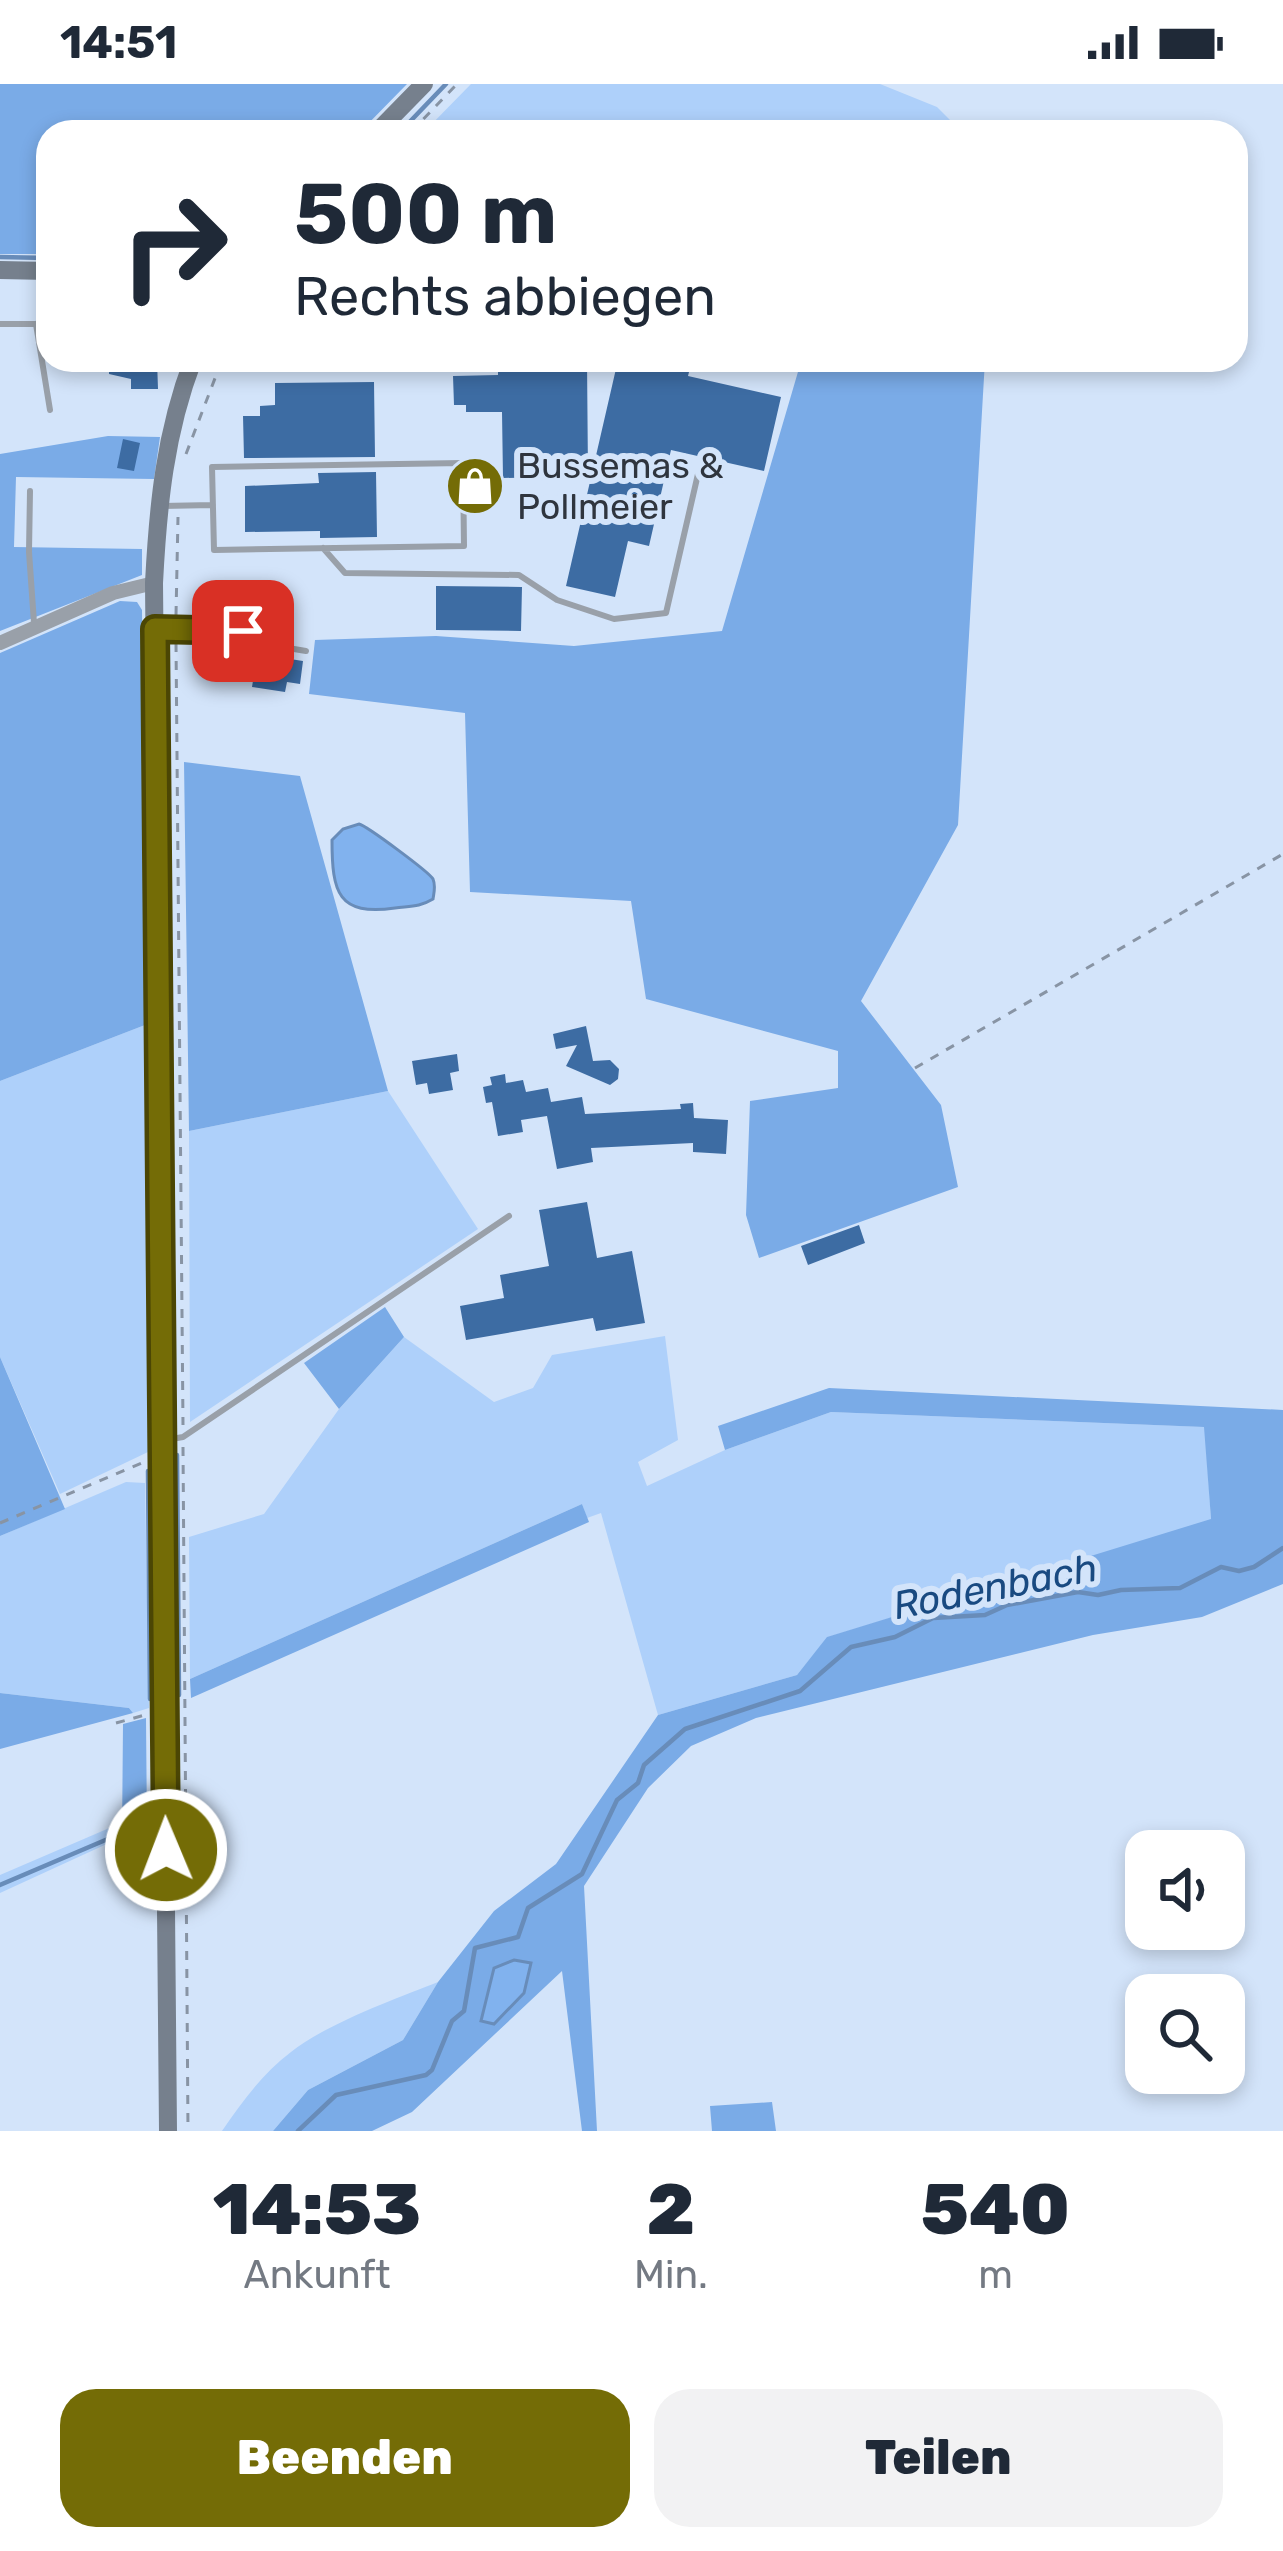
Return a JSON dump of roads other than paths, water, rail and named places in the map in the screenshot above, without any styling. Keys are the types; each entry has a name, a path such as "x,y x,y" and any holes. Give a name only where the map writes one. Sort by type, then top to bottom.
{"main road":[{"path":"389,120 424,84"},
{"path":"0,270 36,271"},
{"path":"168,2131 154,583 158,506 169,434 190,372"}],"street":[{"path":"0,643 113,592 154,583"}],"lane":[{"path":"0,324 36,324"},
{"path":"44,372 50,410"},
{"path":"463,463 464,546 323,548 214,550 212,467 463,463"},
{"path":"323,548 345,573 519,575 557,600 614,619 666,613 698,474"},
{"path":"30,491 34,627"},
{"path":"158,506 213,505"},
{"path":"155,629 243,631 270,645 306,651"},
{"path":"162,1450 508,1216"}],"waterway":[{"path":"412,120 446,84"},
{"path":"0,257 36,258"},
{"path":"177,1455 179,1695"},
{"path":"148,1471 150,1699"},
{"name":"Rodenbach","path":"298,2131 336,2095 432,2070 452,2021 464,2011 475,1948 518,1937 528,1908 582,1874 617,1800 638,1783 644,1765 685,1729 800,1691 851,1647 895,1637 933,1618 985,1615 1007,1605 1078,1592 1098,1595 1180,1588 1221,1567 1239,1571 1254,1567 1283,1548"},
{"path":"0,1885 143,1824"}],"place":[{"name":"Bussemas & Pollmeier","path":"475,486"}]}
